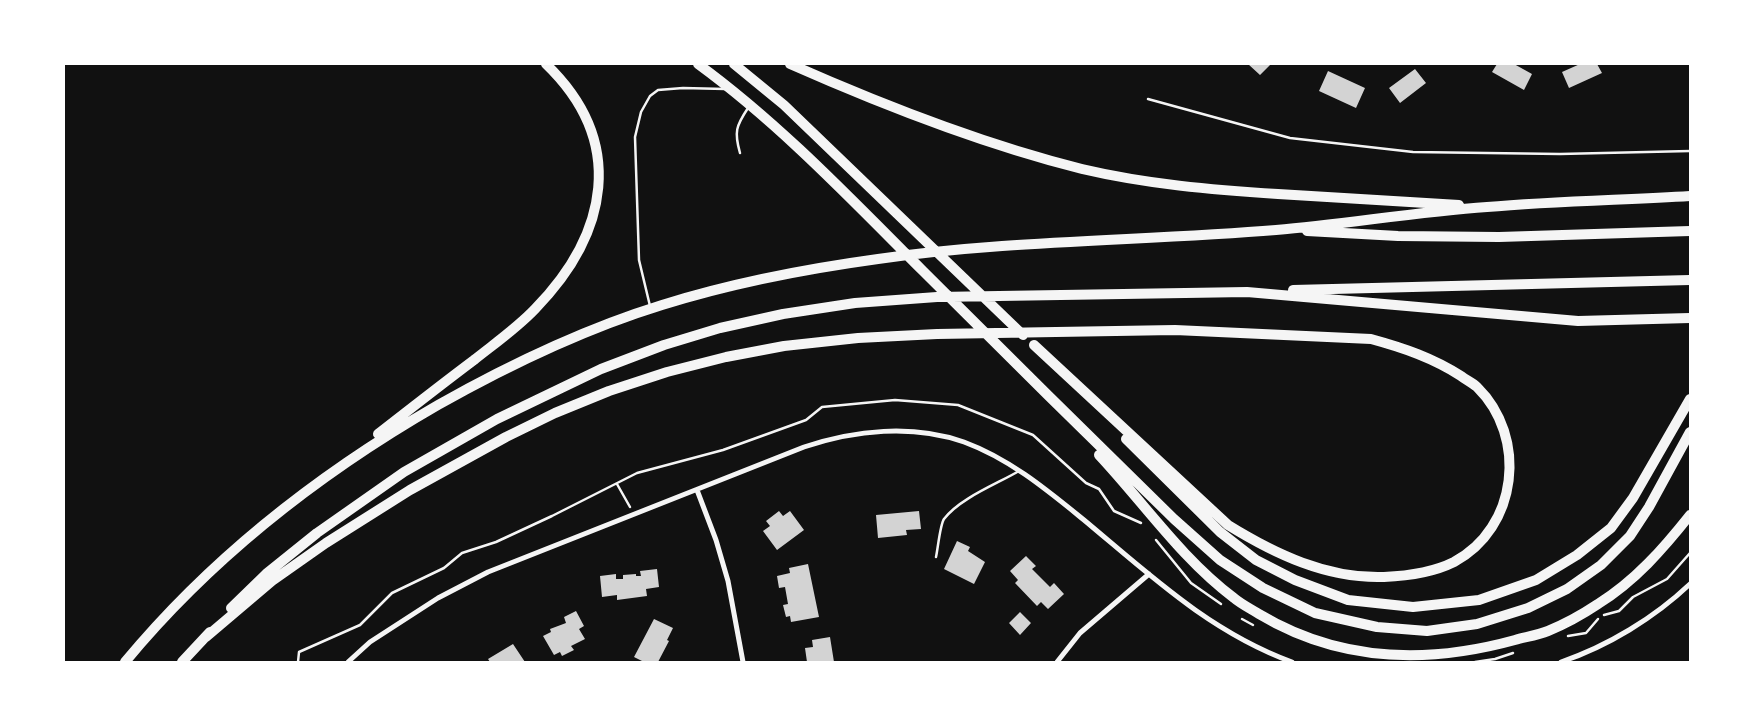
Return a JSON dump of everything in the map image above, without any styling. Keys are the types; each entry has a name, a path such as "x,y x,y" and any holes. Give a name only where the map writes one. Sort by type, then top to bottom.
{"highway":[{"path":"125,662 203,578 242,541 535,310 574,260 586,238 594,216 599,183 597,153 591,127 581,107 569,88 546,64"},
{"path":"698,64 732,89 772,123 1174,519 1220,560 1263,588 1315,613 1377,627 1426,631 1477,624 1528,608 1567,589 1600,566 1630,536 1649,507 1690,432"},
{"path":"734,64 784,105 878,194 1034,345 1220,532 1256,560 1295,580 1348,600 1413,607 1479,600 1536,580 1578,555 1611,528 1633,498 1690,399"},
{"path":"790,64 860,95 925,120 1003,146 1084,169 1164,184 1221,190 1488,206"},
{"path":"294,499 380,439 486,378 591,330 650,309 722,288 784,275 879,259 1034,244 1276,230 1488,206 1690,196"},
{"path":"1276,230 1398,236 1499,237 1690,232"},
{"path":"182,662 232,607 266,574 317,532 404,472 497,418 601,369 720,328 783,314 855,302 937,297 1010,294 1247,292 1690,280"},
{"path":"1247,292 1578,321 1690,318"},
{"path":"206,637 272,581 410,490 506,437 555,413 609,391 667,372 726,357 784,346 858,338 937,334 1176,330 1340,337 1379,341 1402,347 1442,364 1477,386 1496,413 1508,444 1510,475 1506,500 1496,521 1483,539 1469,552 1435,570 1401,576 1361,576 1329,571 1290,559 1257,543 1228,525 1034,345"},
{"path":"998,346 1114,471 1164,532 1205,574 1235,600 1268,620 1325,644 1363,652 1396,655 1453,653 1486,648 1548,631 1598,604 1637,575 1659,553 1690,516"}],"street":[{"path":"348,662 370,642 464,583 488,572 818,442 868,432 909,431 938,435 963,442 986,451 1020,470 1188,606 1217,626 1264,651 1292,662"},
{"path":"697,490 716,540 728,581 743,662"},
{"path":"1057,662 1080,633 1150,574"},
{"path":"1561,662 1623,634 1656,612 1690,584"}],"lane":[{"path":"650,309 639,260 635,137 641,112 650,96 658,90 683,88 732,89"},
{"path":"740,153 736,129 740,119 750,105"},
{"path":"936,557 943,520 969,497 1020,470"}],"path":[{"path":"1148,99 1290,138 1413,152 1560,154 1690,151"},
{"path":"298,662 299,652 360,625 392,593 444,568 462,553 496,542 638,473 723,450 806,420 822,407 895,400 958,405 1033,435 1086,483 1099,489 1114,511 1142,523"},
{"path":"617,484 634,514"},
{"path":"1154,538 1191,583 1223,605"},
{"path":"1239,617 1256,626"}],"building":[{"path":"1248,64 1271,64 1260,75"},
{"path":"1497,64 1514,64 1532,74 1524,90 1492,72"},
{"path":"1580,64 1597,64 1602,73 1569,88 1562,72"},
{"path":"1415,69 1426,83 1400,103 1389,88"},
{"path":"1328,71 1365,88 1356,108 1319,91"},
{"path":"779,511 783,516 790,511 804,530 777,550 763,531 770,526 766,521"},
{"path":"919,511 921,529 906,530 907,535 878,538 876,515"},
{"path":"957,541 970,547 968,551 985,562 974,584 944,569"},
{"path":"1026,556 1036,566 1032,569 1050,587 1054,583 1064,594 1048,609 1041,602 1037,606 1015,583 1018,580 1010,571"},
{"path":"808,564 819,617 791,622 790,616 786,617 783,605 788,604 785,587 779,588 777,576 790,573 789,568"},
{"path":"657,569 659,587 646,589 647,596 617,600 617,595 602,597 600,576 616,574 616,579 623,579 623,575 636,574 636,576 641,576 640,571"},
{"path":"576,611 584,626 579,629 585,639 571,646 574,650 562,656 560,652 554,655 543,636 551,632 550,629 566,623 564,617"},
{"path":"1020,612 1031,623 1020,635 1009,623"},
{"path":"654,619 673,628 667,640 669,641 658,662 644,662 634,657"},
{"path":"830,637 834,662 807,662 805,648 813,647 812,640"},
{"path":"513,644 525,662 490,662 488,659"}]}
